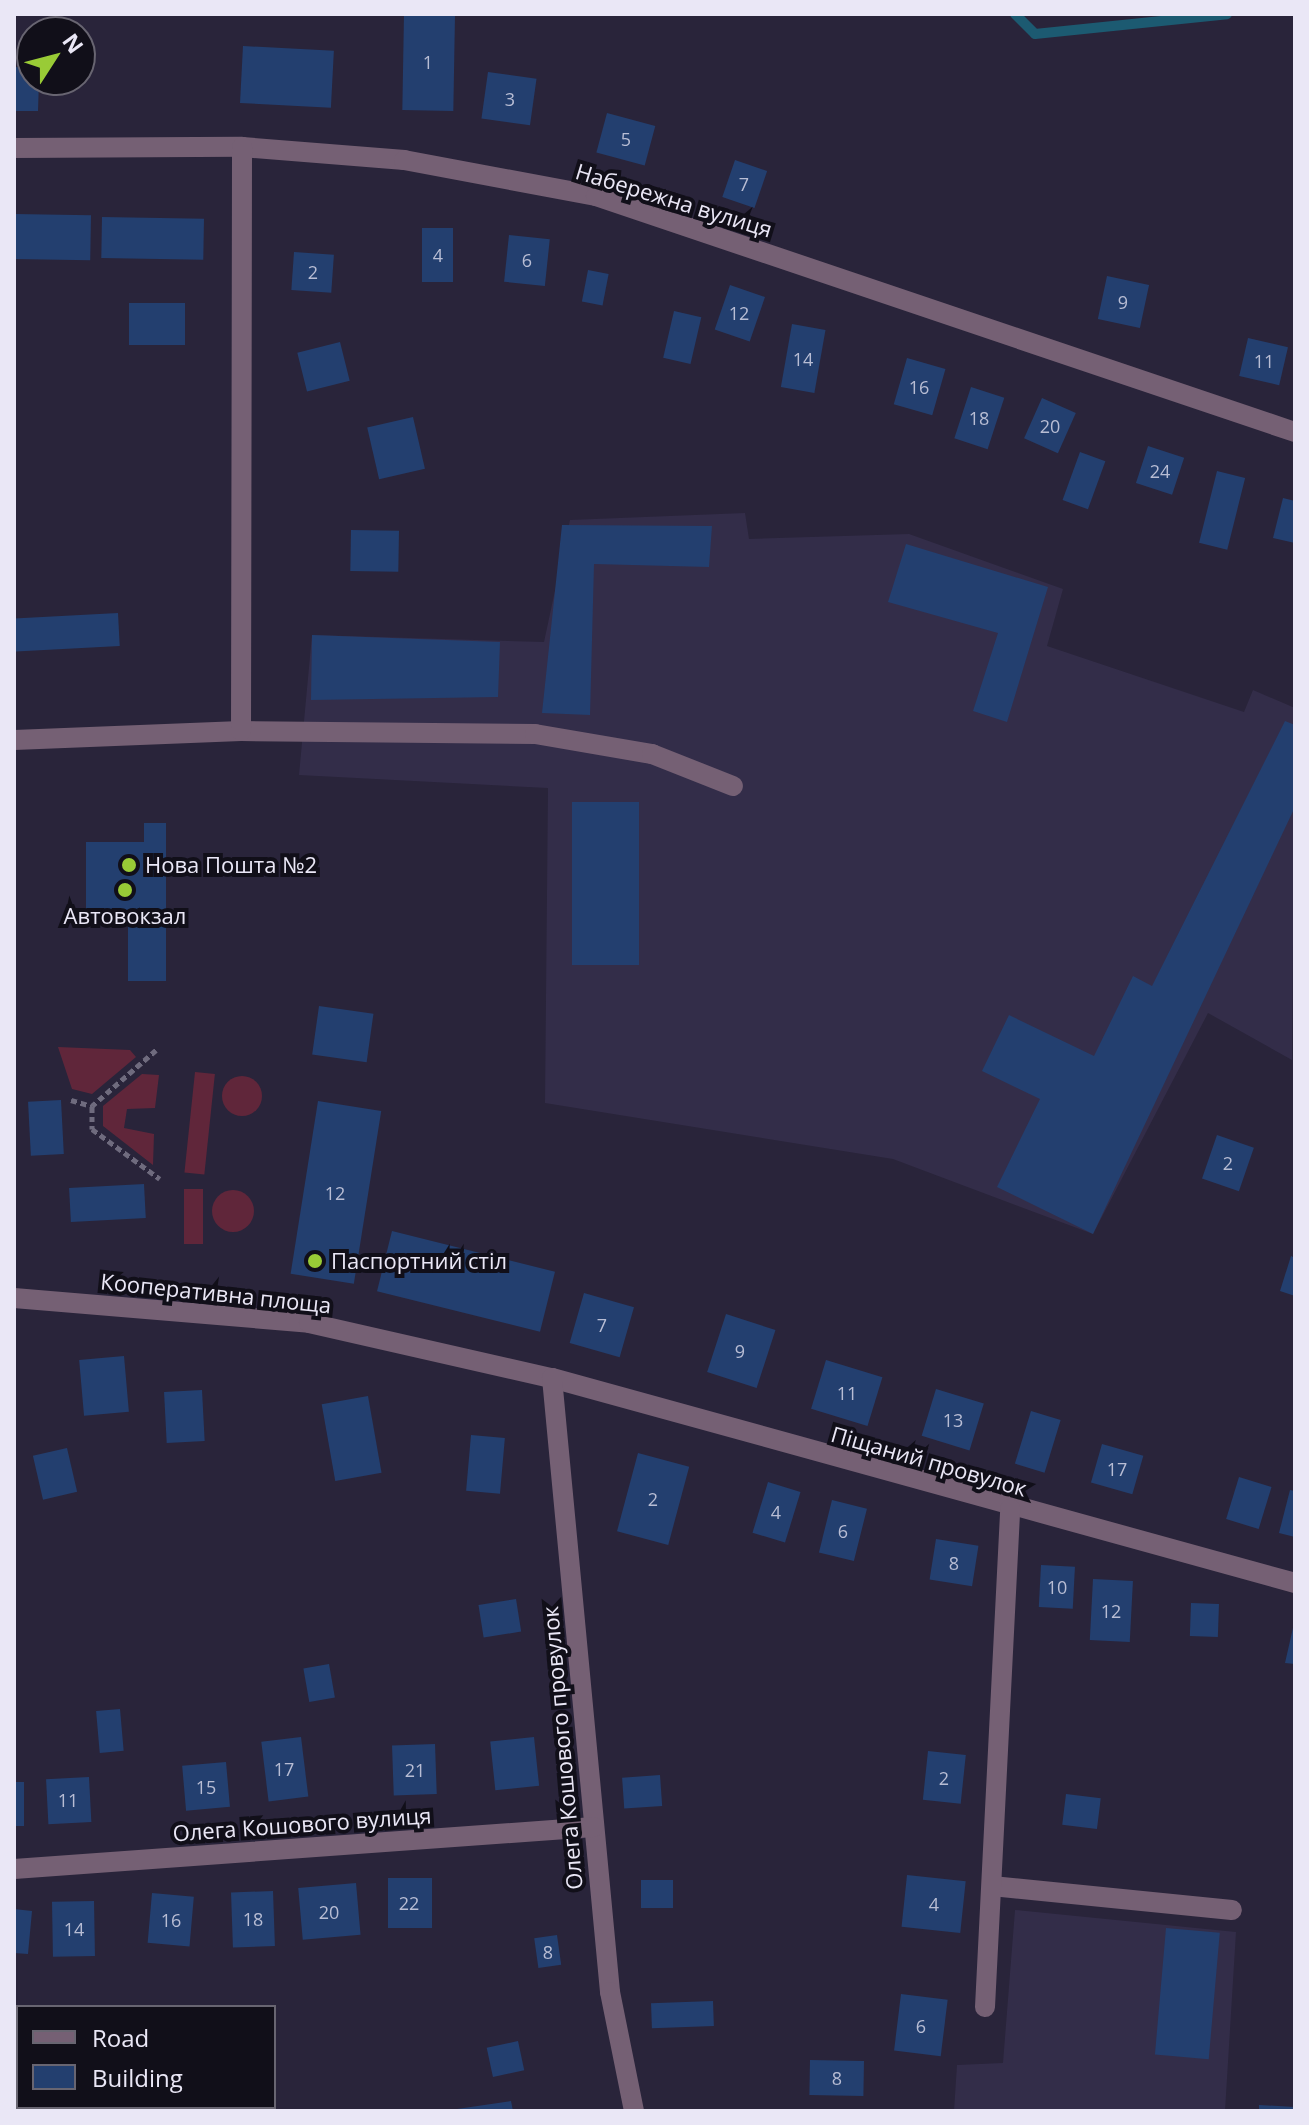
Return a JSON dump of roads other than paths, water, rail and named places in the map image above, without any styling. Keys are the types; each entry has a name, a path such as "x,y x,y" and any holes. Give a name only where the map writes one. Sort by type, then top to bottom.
{"street":[{"name":"Набережна вулиця","path":"14,148 242,147 404,160 596,196 1295,432"},
{"path":"241,731 242,147"},
{"path":"14,740 241,731 535,734 652,754 733,786"},
{"name":"Кооперативна площа","path":"14,1298 309,1323 552,1378"},
{"name":"Піщаний провулок","path":"552,1378 1010,1509 1295,1583"},
{"name":"Олега Кошового провулок","path":"552,1378 610,1992 634,2111"},
{"path":"985,2007 1010,1509"},
{"name":"Олега Кошового вулиця","path":"14,1869 593,1827"},
{"path":"992,1886 1232,1910"}],"waterway":[{"path":"1015,14 1035,34 1227,14"}],"place":[{"name":"Нова Пошта №2","path":"129,865"},
{"name":"Автовокзал","path":"125,890"},
{"name":"Паспортний стіл","path":"315,1261"}]}
